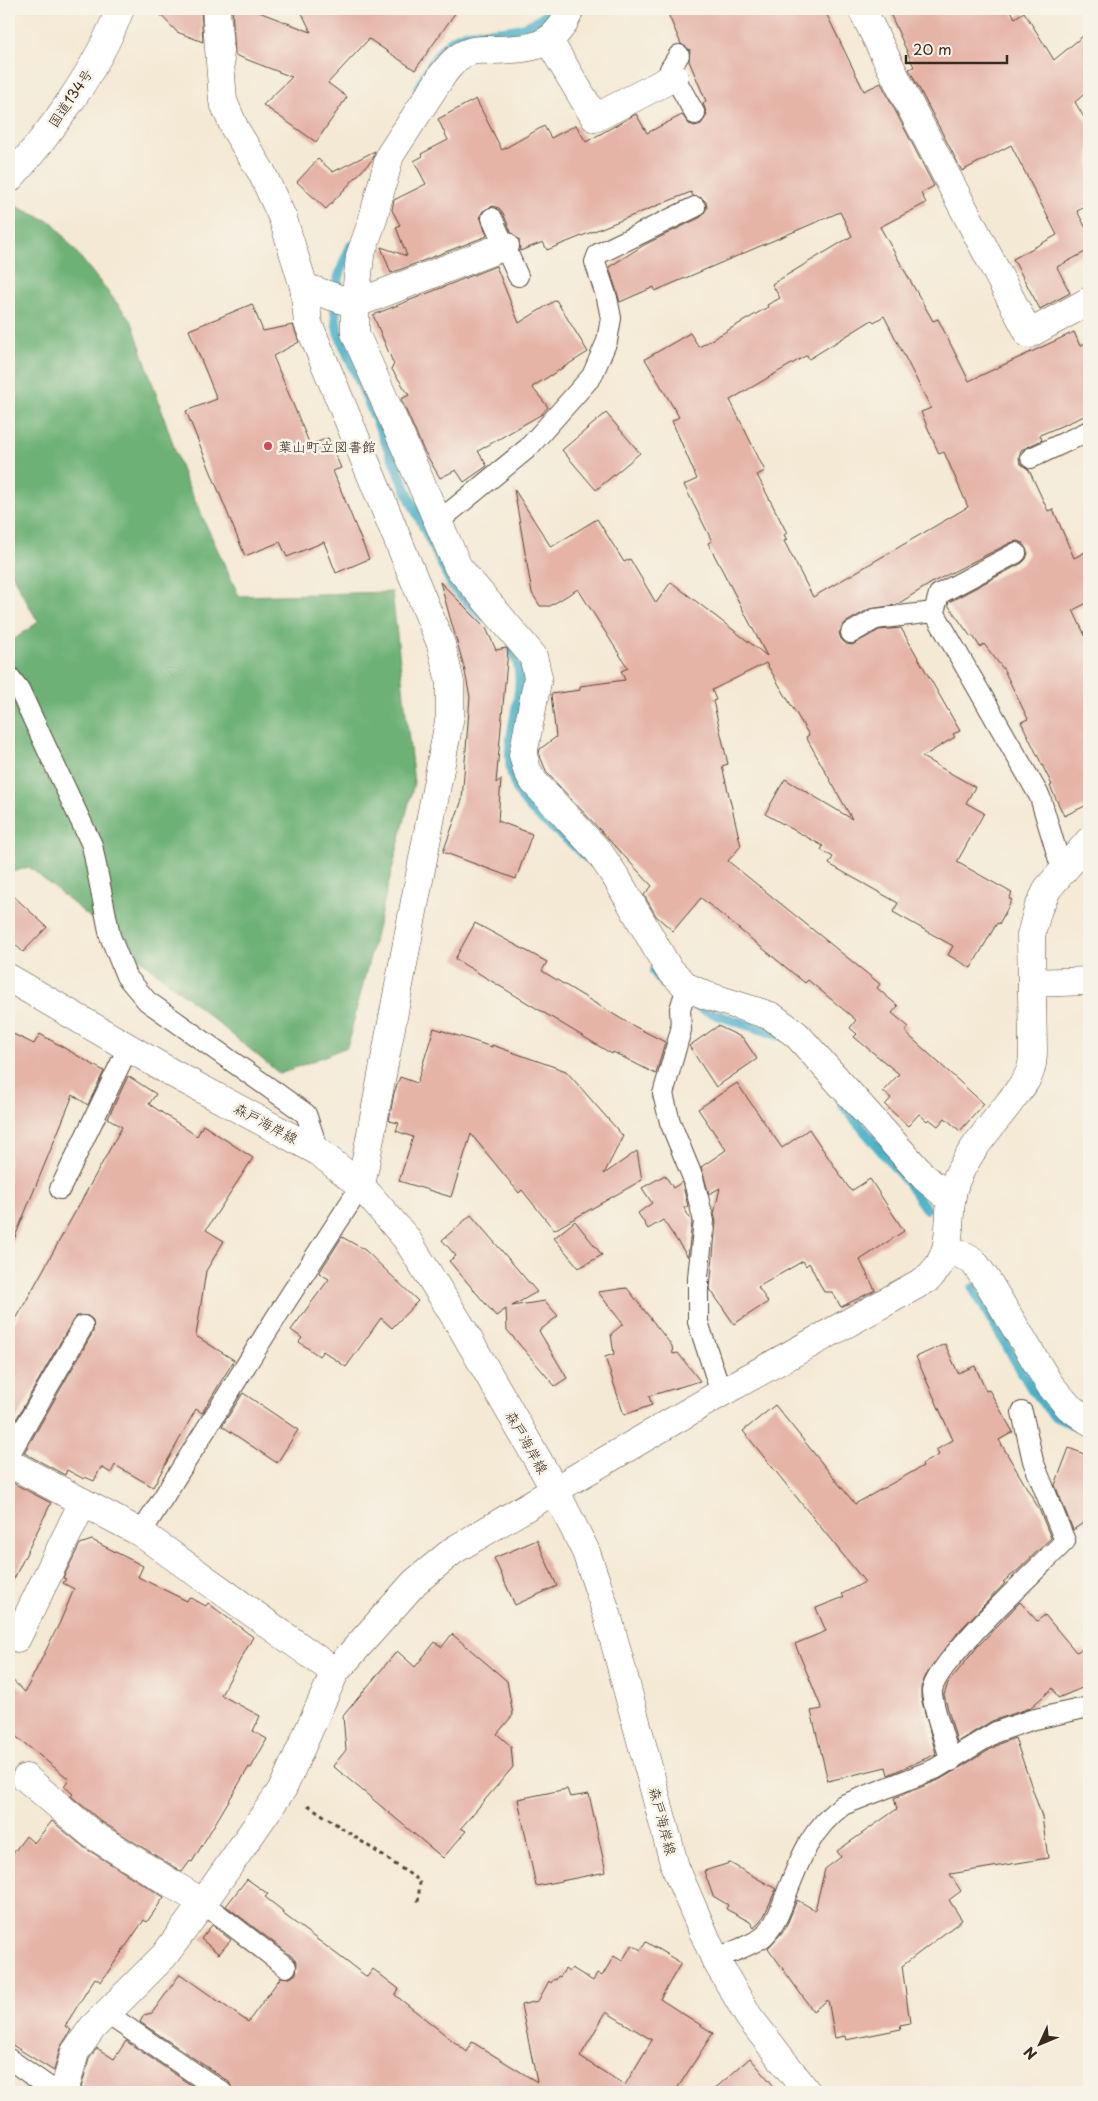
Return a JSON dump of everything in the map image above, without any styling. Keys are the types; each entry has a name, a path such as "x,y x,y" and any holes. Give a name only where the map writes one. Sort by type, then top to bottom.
{"main road":[{"path":"216,9 222,101 235,129 262,172 283,219 308,287 308,323 441,644 450,682 450,716 361,1186"},
{"path":"570,9 563,24 548,42 529,49 471,51 452,62 443,74 390,155 372,222 360,256 351,303 355,333 458,567 533,656 538,677 523,755 527,770 534,782 599,852 618,879 683,997 705,995 771,1016 797,1035 924,1177 951,1200"},
{"path":"862,9 910,107 1029,334 1089,301"},
{"name":"国道134号","path":"9,179 64,110 97,57 118,10"},
{"path":"548,42 595,118 677,66"},
{"path":"308,287 351,303 505,246"},
{"path":"64,2092 75,2052 93,2027 164,1956 204,1903 283,1788 335,1672 415,1582 454,1550 720,1393 929,1278 938,1268 948,1248 951,1200 956,1180 965,1161 1022,1086 1032,1067 1031,935 1036,918 1048,888 1089,841"},
{"name":"森戸海岸線","path":"9,978 128,1048 319,1152 361,1186 406,1238 462,1328 554,1490 586,1552 607,1614 675,1867 715,1959 749,2017 807,2092"},
{"path":"1032,984 1089,981"},
{"path":"948,1248 973,1260 1050,1385 1069,1407 1089,1421"},
{"path":"9,1463 141,1533 335,1672"},
{"path":"17,1638 83,1502"},
{"path":"26,1778 93,1835 204,1903"}],"lane":[{"path":"677,66 695,114"},
{"path":"439,521 528,448 592,376 608,341 611,318 608,298 595,262 598,254 695,207"},
{"path":"492,218 518,276"},
{"path":"1031,458 1089,431"},
{"path":"1016,553 939,594 934,612 1040,797 1062,870"},
{"path":"851,633 876,619 934,612"},
{"path":"9,676 19,689 92,845 110,936 126,976 147,1001 306,1114 319,1152"},
{"path":"683,997 682,1030 663,1094 670,1122 692,1178 704,1221 698,1277 698,1322 720,1393"},
{"path":"60,1189 128,1048"},
{"path":"141,1533 285,1302 361,1186"},
{"path":"9,1455 83,1326"},
{"path":"951,1761 932,1693 935,1679 953,1654 1065,1541 1033,1462 1022,1412"},
{"path":"715,1959 764,1936 778,1916 802,1855 812,1836 830,1815 842,1805 935,1769 996,1732 1031,1720 1089,1707"},
{"path":"204,1903 286,1967"},
{"path":"106,2013 222,2092"},
{"path":"9,2059 56,2092"}],"path":[{"path":"283,1788 420,1881 418,1902"}],"green space":[{"path":"9,203 53,223 132,322 184,477 239,596 392,592 414,783 347,1047 280,1074 29,867 9,873 9,643 38,622 9,569"}],"building":[{"path":"155,9 201,9 203,42 177,32"},
{"path":"232,9 251,9 311,32 300,9 458,9 415,70 369,39 328,83 347,97 316,142 263,105 292,77 235,55"},
{"path":"666,9 824,9 864,91 881,83 934,186 921,193 926,203 880,227 933,321 938,319 969,381 1074,332 1080,346 1089,341 1089,414 1040,435 1042,440 1021,450 1019,457 1020,463 1029,470 1048,511 1053,509 1074,558 1089,550 1089,602 1073,610 1089,644 1089,804 1064,816 1050,786 1052,785 1021,722 1028,719 1004,670 984,644 980,647 973,636 971,637 948,605 949,602 1022,563 1028,553 1023,543 1017,541 1010,543 933,582 896,605 869,609 845,623 839,633 841,639 846,644 852,645 879,630 901,628 960,731 953,734 955,737 922,757 975,787 966,803 984,813 957,862 1012,893 1009,899 1012,900 999,924 997,923 971,968 948,955 953,946 893,912 898,903 829,864 833,857 821,850 823,846 765,814 785,779 852,819 806,737 809,735 766,663 712,690 716,700 713,701 728,764 722,766 741,846 728,861 880,984 877,988 898,1006 892,1013 909,1027 905,1032 984,1104 960,1131 945,1118 938,1126 929,1119 927,1121 919,1114 908,1126 885,1105 891,1098 883,1091 899,1074 854,1037 857,1034 850,1028 856,1020 808,980 805,983 701,898 673,931 656,916 644,895 652,886 547,773 539,754 540,749 556,737 551,694 580,690 580,686 625,680 621,671 628,668 578,589 550,606 540,606 532,593 514,489 551,547 597,519 624,562 630,559 656,603 671,582 767,656 708,543 712,541 684,485 697,479 672,421 679,417 645,359 690,333 699,347 780,298 772,284 852,236 840,212 655,291 654,287 620,302 609,267 644,245 701,217 707,208 706,202 702,198 693,196 691,192 547,250 543,242 520,251 519,240 511,232 503,213 499,208 493,206 483,211 480,216 487,236 391,273 381,247 407,256 396,227 400,225 392,210 394,200 426,184 414,161 423,156 421,154 448,140 438,119 476,99 502,150 544,126 551,138 576,125 586,142 636,114 647,133 682,115 689,124 695,126 701,124 707,115 703,103 706,101 689,61 690,50 681,44","holes":["884,316 931,408 921,412 939,454 944,452 968,507 813,597 784,541 787,540 784,535 787,533 757,475 765,471 730,400 807,355 809,359 872,320 874,322"]},
{"path":"888,9 1010,9 1015,18 1024,12 1054,60 1089,31 1089,90 1075,102 1089,126 1089,205 1077,211 1089,234 1089,250 1057,267 1070,293 1040,309 1013,259 1057,235 1011,145 962,171 909,69 914,67"},
{"path":"375,151 373,159 326,209 297,182 318,159 333,172"},
{"path":"496,266 519,323 556,300 588,352 532,387 548,407 542,414 478,451 487,466 464,482 456,470 440,478 423,449 401,399 409,395 391,368 394,365 373,315"},
{"path":"252,304 263,331 293,325 299,342 273,356 310,445 328,438 341,468 333,471 369,559 336,573 324,542 287,557 280,542 245,556 186,411 217,399 189,330"},
{"path":"606,413 640,453 596,490 562,450"},
{"path":"440,582 486,628 496,650 506,648 508,650 496,783 501,779 498,821 532,834 516,879 443,852 462,800 470,697 464,667"},
{"path":"9,892 47,927 23,952 9,939"},
{"path":"475,923 547,962 542,971 628,1023 665,1042 656,1074 613,1052 612,1054 455,959"},
{"path":"718,1026 743,1038 757,1059 716,1087 689,1046"},
{"path":"434,1028 492,1047 492,1045 566,1071 623,1136 604,1174 637,1151 642,1180 554,1230 522,1190 519,1193 471,1134 451,1197 399,1181 413,1137 396,1131 399,1123 389,1121 394,1093 400,1077 417,1083"},
{"path":"9,1032 34,1044 40,1034 104,1071 88,1105 73,1095 10,1249 9,1249"},
{"path":"128,1076 156,1094 149,1104 197,1136 203,1125 253,1158 206,1230 224,1241 206,1271 196,1336 234,1360 202,1413 196,1409 153,1487 115,1465 111,1473 101,1467 94,1481 85,1477 84,1479 67,1470 65,1475 24,1453 93,1332 93,1320 88,1316 77,1316 73,1320 9,1432 9,1332 122,1127 108,1118"},
{"path":"737,1083 782,1148 809,1129 851,1191 870,1179 904,1231 860,1260 875,1290 841,1307 832,1292 824,1292 809,1263 806,1266 803,1261 758,1287 768,1302 734,1324 710,1289 716,1222 714,1214 720,1188 709,1194 701,1167 726,1150 698,1109"},
{"path":"665,1175 673,1188 682,1182 688,1206 684,1208 692,1222 688,1257 663,1220 648,1229 638,1213 652,1203 642,1188"},
{"path":"471,1215 537,1292 512,1306 545,1301 558,1316 539,1331 567,1378 555,1386 507,1330 506,1309 496,1316 449,1261 456,1256 442,1240"},
{"path":"575,1221 602,1255 579,1268 554,1238"},
{"path":"342,1237 365,1250 418,1301 392,1328 381,1318 346,1367 323,1351 319,1356 299,1342 302,1338 291,1330 329,1279 319,1273"},
{"path":"627,1288 672,1346 673,1354 678,1353 700,1381 649,1396 652,1405 624,1415 605,1357 614,1354 611,1334 623,1324 598,1292"},
{"path":"945,1344 958,1373 975,1366 986,1391 989,1390 1013,1432 999,1440 1039,1509 1051,1538 1003,1582 1005,1583 960,1630 927,1673 921,1687 921,1698 936,1754 888,1775 886,1767 828,1781 811,1711 822,1709 795,1644 826,1631 816,1608 844,1597 842,1594 865,1582 743,1431 775,1405 855,1504 923,1466 922,1464 939,1455 936,1450 953,1440 916,1357"},
{"path":"243,1393 298,1430 277,1463 222,1426"},
{"path":"1069,1448 1089,1456 1089,1519 1073,1530 1055,1485"},
{"path":"9,1481 51,1503 9,1589"},
{"path":"92,1540 143,1566 138,1577 187,1601 189,1597 206,1606 208,1603 253,1637 221,1695 260,1716 253,1731 267,1739 192,1862 190,1861 182,1872 102,1822 71,1796 73,1794 64,1786 69,1779 9,1731 9,1677 25,1692 60,1622 74,1589 63,1583 66,1579 63,1578 80,1544"},
{"path":"537,1540 557,1586 515,1605 494,1558"},
{"path":"1020,1602 1037,1621 1045,1615 1076,1652 1083,1649 1089,1663 1089,1685 1058,1698 1053,1688 1030,1708 992,1721 957,1742 944,1695 948,1683 978,1646"},
{"path":"452,1634 507,1681 513,1715 497,1734 511,1746 513,1767 461,1828 466,1831 443,1858 333,1766 346,1750 343,1716 397,1651 415,1667 435,1642 442,1647"},
{"path":"1015,1738 1042,1817 1048,1858 950,1874 961,1891 949,1900 962,1920 902,1966 910,2023 900,2025 901,2029 846,2040 845,2036 835,2038 828,2000 813,2011 768,1948 785,1929 797,1900 815,1910 825,1869 841,1857 837,1851 897,1809 894,1798 939,1780 1001,1743"},
{"path":"567,1789 570,1797 589,1794 606,1872 536,1886 518,1799"},
{"path":"52,1821 85,1848 164,1897 147,1922 144,1920 101,1982 95,1978 65,2026 71,2030 60,2048 54,2071 9,2043 9,1859 26,1836 34,1843"},
{"path":"730,1863 776,1889 764,1916 754,1928 750,1922 726,1909 728,1905 713,1896 704,1871"},
{"path":"247,1879 268,1894 265,1897 283,1911 282,1913 367,1977 373,1969 399,1989 395,1995 467,2052 472,2042 537,2082 521,2005 538,2001 549,1981 551,1983 558,1976 560,1977 565,1969 569,1972 572,1968 593,1981 597,1973 602,1976 614,1956 622,1961 632,1945 641,1950 646,1942 681,1963 660,1999 713,2033 675,2092 234,2092 229,2082 140,2022 144,2015 152,2013 180,1974 248,2022 281,1977 290,1978 296,1974 297,1963 294,1958 226,1906","holes":["606,2012 652,2040 625,2085 580,2057"]},
{"path":"212,1925 231,1940 219,1954 201,1939"},
{"path":"126,2041 201,2092 88,2092 81,2088 89,2059 97,2048 114,2059"},
{"path":"750,2058 779,2092 711,2092"}],"waterway":[{"path":"418,90 441,50 455,39 468,34 503,31 527,26 543,17 552,9"},
{"path":"351,246 336,288 335,308 338,332 412,503 453,587 483,616"},
{"path":"512,649 518,665 520,682 510,754 512,773 518,791 541,819 570,841 587,858"},
{"path":"654,971 664,984 694,1005 711,1013 781,1036"},
{"path":"842,1104 908,1183 926,1209"},
{"path":"973,1288 1033,1391 1054,1416 1076,1426"}],"place":[{"name":"葉山町立図書館","path":"268,446"}]}
